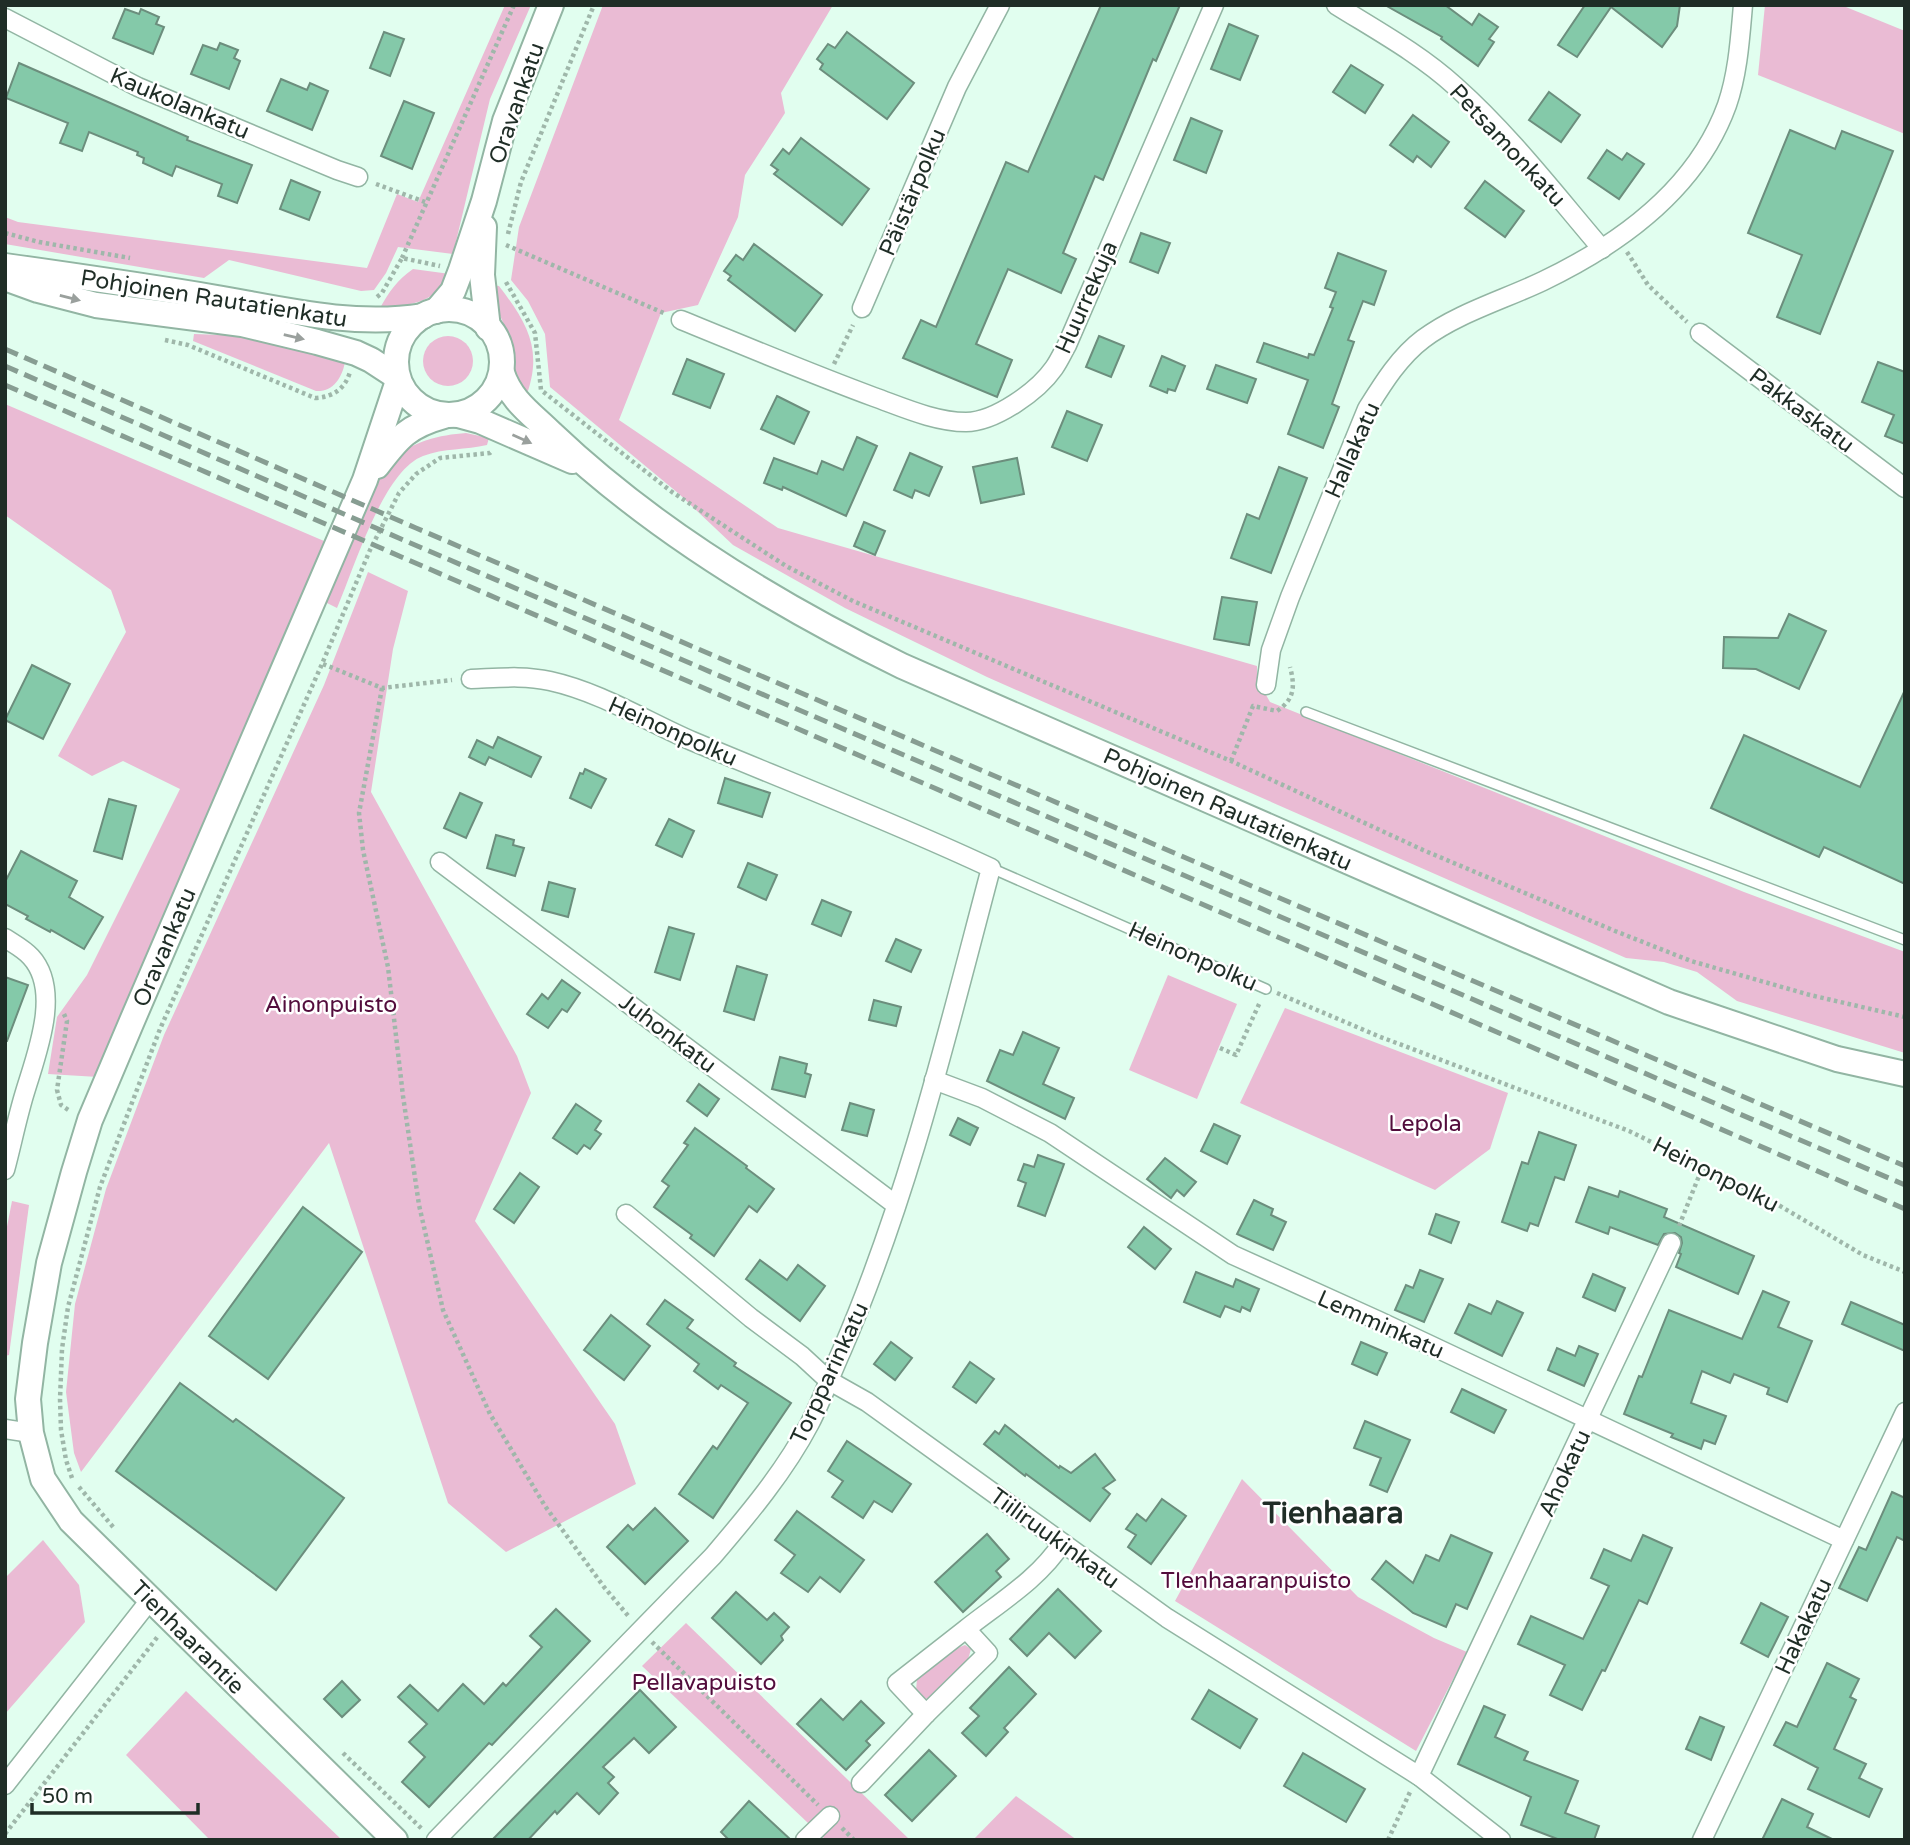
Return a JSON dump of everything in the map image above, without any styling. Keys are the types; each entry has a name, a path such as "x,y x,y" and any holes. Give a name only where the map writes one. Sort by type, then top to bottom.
{"street":[{"name":"Oravankatu","path":"488,328 483,271 484,201 505,121 551,5"},
{"name":"Päistärpolku","path":"862,308 957,87 1000,5"},
{"name":"Huurrekuja","path":"681,320 826,379 915,411 967,422 993,415 1021,400 1039,386 1054,368 1067,345 1214,5"},
{"name":"Petsamonkatu","path":"1336,5 1454,84 1498,127 1609,252"},
{"name":"Hallakatu","path":"1266,685 1275,639 1344,464 1367,409 1398,364 1422,340 1453,320 1609,252 1622,243 1672,192 1717,129 1728,103 1737,68 1743,5"},
{"name":"Kaukolankatu","path":"5,18 138,87 358,177"},
{"name":"Pohjoinen Rautatienkatu","path":"5,266 322,317 366,312 395,320 429,314"},
{"name":"Oravankatu","path":"429,314 453,291 483,271"},
{"name":"Pohjoinen Rautatienkatu","path":"5,278 37,290 96,305 242,324 356,353 382,366 397,379"},
{"path":"452,308 478,317 488,328 500,348 502,373 492,394 471,411 451,415 427,411 416,404 397,379 395,359 400,342 411,325 429,314 452,308"},
{"name":"Pakkaskatu","path":"1700,333 1905,488"},
{"name":"Pohjoinen Rautatienkatu","path":"502,373 506,386 525,410 588,468 710,558 767,595 902,666 1669,1002 1837,1059 1905,1074"},
{"name":"Oravankatu","path":"31,1433 28,1399 50,1263 90,1121 365,480 397,379"},
{"name":"Oravankatu","path":"365,480 393,444 409,429 421,422 451,415"},
{"name":"Pohjoinen Rautatienkatu","path":"451,415 508,433 588,468"},
{"name":"Heinonpolku","path":"471,679 522,676 552,681 588,694 991,868"},
{"name":"Juhonkatu","path":"440,862 896,1205"},
{"name":"Torpparinkatu","path":"429,1835 640,1631 713,1556 743,1520 811,1422 865,1296 896,1205 934,1080 991,868"},
{"path":"5,938 33,959 46,1000 45,1026 5,1170"},
{"name":"Lemminkatu","path":"934,1080 982,1098 1050,1133 1233,1255 1844,1540"},
{"name":"Tiiliruukinkatu","path":"626,1214 828,1380 867,1402 1167,1618 1419,1776 1501,1840"},
{"name":"Ahokatu","path":"1419,1776 1671,1243"},
{"name":"Hakakatu","path":"1702,1840 1905,1412"},
{"path":"5,1429 31,1433"},
{"name":"Tienhaarantie","path":"31,1433 43,1479 71,1521 395,1840"},
{"path":"926,1714 897,1683 1037,1573 1062,1543"},
{"path":"5,1785 150,1600"},
{"path":"861,1783 988,1653 966,1629"},
{"path":"805,1840 830,1816"}],"lane":[{"path":"1306,712 1905,940"},
{"name":"Heinonpolku","path":"991,868 1266,989"}],"path":[{"path":"366,312 382,293 402,258 513,5"},
{"path":"506,257 506,245 522,182 594,5"},
{"path":"358,177 425,202"},
{"path":"5,233 39,242 134,259"},
{"path":"1622,243 1648,285 1700,333"},
{"path":"1609,252 1622,243 1635,244"},
{"path":"506,245 681,320"},
{"path":"402,258 483,271 506,282 535,332 541,390 525,410"},
{"path":"483,271 506,282"},
{"path":"826,379 862,308"},
{"path":"165,340 188,345 315,398 335,394 347,382 356,353"},
{"path":"541,390 672,492 786,566 853,601 1231,761 1423,850 1615,931 1691,961 1810,995 1905,1017"},
{"path":"119,1534 73,1480 66,1460 61,1430 62,1349 68,1307 100,1187 160,1029 323,664 370,550 399,493 416,474 440,458 490,453 508,433"},
{"path":"1231,761 1253,706 1277,710 1290,700 1294,681 1289,662"},
{"path":"323,664 382,688 429,681 471,679"},
{"path":"382,688 359,813 363,850 388,967 419,1205 443,1310 489,1414 545,1506 604,1587 640,1631 854,1840"},
{"path":"1220,1048 1236,1055 1266,989"},
{"name":"Heinonpolku","path":"1266,989 1378,1036 1629,1131 1770,1200 1863,1255 1905,1272"},
{"path":"46,1000 62,1007 67,1021 57,1090 61,1105 90,1121 120,1132"},
{"path":"1671,1243 1703,1166"},
{"path":"5,1834 171,1620"},
{"path":"334,1744 429,1835"},
{"path":"1388,1840 1419,1776"}],"green space":[{"path":"505,5 531,5 490,99 453,254 398,247 386,273 374,290 361,291 229,260 204,278 5,244 5,217 18,222 367,268 397,194 418,202"},
{"path":"603,5 833,5 781,93 785,113 745,175 738,217 698,305 661,313 619,420 778,528 1257,666 1257,679 1270,702 1744,892 1905,952 1905,1053 1737,1001 1697,972 1664,962 1626,958 987,677 845,608 733,545 678,493 550,387 545,334 528,301 511,280 519,227"},
{"path":"1765,5 1841,5 1905,31 1905,134 1758,75"},
{"path":"413,269 450,274 437,292 421,301 380,308 402,277"},
{"path":"493,285 499,286 518,313 530,339 533,366 525,399 513,376 514,347 498,311"},
{"path":"194,334 251,336 345,362 336,383 322,391 316,391 193,341"},
{"path":"448,336 466,343 473,361 466,379 448,386 430,379 423,361 430,343"},
{"path":"5,404 324,541 98,1077 48,1074 57,1017 87,975 180,789 123,761 92,776 58,756 126,632 111,590 5,515"},
{"path":"466,433 489,438 487,445 431,453 409,465 395,481 371,523 337,608 325,602 362,509 381,474 408,448 426,440"},
{"name":"Ainonpuisto","path":"368,572 408,591 393,649 371,792 517,1056 531,1093 475,1221 615,1424 636,1484 506,1552 448,1503 329,1143 81,1472 74,1453 66,1392 75,1304 106,1189 164,1035 324,685"},
{"path":"1168,975 1237,1004 1197,1099 1129,1070"},
{"name":"Lepola","path":"1285,1008 1508,1093 1490,1149 1435,1190 1240,1103"},
{"path":"12,1201 29,1205 9,1355 5,1356 5,1237"},
{"name":"TIenhaaranpuisto","path":"1242,1479 1358,1597 1434,1638 1467,1652 1416,1751 1175,1601"},
{"path":"43,1540 79,1585 85,1622 5,1714 5,1578"},
{"name":"Pellavapuisto","path":"686,1623 910,1840 826,1840 642,1666"},
{"path":"965,1645 971,1649 967,1663 929,1699 922,1698 916,1691 917,1679 955,1649"},
{"path":"186,1691 342,1840 210,1840 126,1755"},
{"path":"1016,1796 1077,1840 973,1840"}],"building":[{"path":"1101,5 1180,5 1156,61 1153,59 1103,180 1095,176 1063,253 1076,259 1061,293 1008,269 976,344 1012,360 997,397 903,358 921,320 936,327 1006,162 1028,172"},
{"path":"1385,5 1445,5 1472,25 1479,14 1498,27 1489,39 1494,42 1478,66 1441,39 1442,37"},
{"path":"1585,5 1680,5 1677,26 1662,47 1611,7 1577,57 1558,45"},
{"path":"125,9 139,14 141,9 159,17 156,24 164,27 153,54 113,38"},
{"path":"1229,24 1258,36 1240,80 1211,69"},
{"path":"384,32 404,39 390,76 370,68"},
{"path":"847,32 914,83 887,119 820,69 823,64 817,59 828,44 835,48"},
{"path":"220,43 238,50 234,58 240,61 229,89 191,74 203,45 217,50"},
{"path":"19,63 188,137 187,140 252,165 237,203 218,196 222,184 176,166 172,176 143,163 144,158 137,155 138,152 89,132 82,151 60,143 68,123 6,98"},
{"path":"1351,65 1383,85 1365,113 1333,92"},
{"path":"281,79 307,90 310,83 328,91 312,130 267,111"},
{"path":"1549,92 1580,115 1561,142 1529,120"},
{"path":"404,101 434,113 412,169 381,156"},
{"path":"1413,115 1449,142 1431,167 1417,156 1413,162 1390,145"},
{"path":"1191,118 1222,131 1206,173 1174,160"},
{"path":"1790,130 1835,149 1842,131 1893,151 1820,334 1777,317 1802,255 1748,233"},
{"path":"801,138 869,189 842,225 774,174 778,170 771,165 783,149 789,154"},
{"path":"1607,150 1622,160 1627,153 1644,164 1619,199 1588,178"},
{"path":"291,180 320,192 309,220 280,209"},
{"path":"1485,181 1524,211 1505,237 1465,208"},
{"path":"1141,233 1170,243 1158,273 1130,262"},
{"path":"754,244 822,295 795,331 728,280 731,276 724,271 736,255 743,260"},
{"path":"1338,253 1386,271 1374,305 1363,301 1348,340 1354,342 1332,404 1339,407 1323,448 1288,434 1308,380 1257,362 1264,343 1308,358 1309,354 1314,355 1333,308 1330,307 1336,292 1325,288"},
{"path":"1099,336 1124,346 1111,377 1086,367"},
{"path":"1162,356 1185,366 1175,391 1168,389 1167,393 1150,386"},
{"path":"687,359 724,374 710,408 673,394"},
{"path":"1878,362 1905,372 1905,444 1885,436 1894,415 1862,402"},
{"path":"1216,365 1256,379 1247,403 1207,389"},
{"path":"777,396 809,412 794,444 761,429"},
{"path":"1067,411 1102,425 1087,461 1052,447"},
{"path":"857,437 877,446 846,516 783,487 782,490 764,483 774,458 817,474 822,461 843,470"},
{"path":"910,453 942,467 929,496 915,490 912,498 894,490"},
{"path":"1017,458 1024,494 981,503 973,467"},
{"path":"1279,467 1307,478 1271,573 1231,558 1247,514 1259,519"},
{"path":"864,522 885,531 875,555 854,546"},
{"path":"1222,597 1257,602 1249,645 1214,639"},
{"path":"1789,614 1826,631 1799,689 1756,669 1723,668 1724,637 1778,638"},
{"path":"32,665 70,684 43,739 5,720"},
{"path":"1905,690 1905,884 1824,847 1819,857 1711,808 1744,735 1860,787"},
{"path":"498,737 541,757 531,777 489,757 485,765 469,757 477,740 493,748"},
{"path":"585,769 606,779 591,808 570,798 580,773 583,774"},
{"path":"725,778 770,793 762,817 718,803"},
{"path":"460,793 482,803 466,838 444,828"},
{"path":"109,799 136,806 122,859 94,851"},
{"path":"669,819 694,831 682,857 656,845"},
{"path":"496,835 514,840 513,845 524,848 515,876 487,868"},
{"path":"21,851 77,881 69,897 103,917 84,949 26,919 28,916 5,904 5,882"},
{"path":"748,863 777,875 766,900 738,887"},
{"path":"549,882 575,889 568,917 542,910"},
{"path":"822,900 851,912 841,936 812,924"},
{"path":"669,927 694,934 680,980 655,972"},
{"path":"896,939 921,950 911,972 886,961"},
{"path":"737,966 767,975 754,1020 724,1011"},
{"path":"5,977 28,985 7,1041 5,1041"},
{"path":"562,980 580,993 567,1012 562,1009 548,1028 527,1014 542,994 548,999"},
{"path":"874,1000 901,1007 896,1026 869,1020"},
{"path":"1023,1032 1059,1048 1043,1084 1074,1098 1065,1119 987,1081 1000,1050 1013,1055"},
{"path":"780,1057 807,1064 805,1073 811,1075 805,1097 772,1089"},
{"path":"699,1084 719,1099 707,1116 687,1101"},
{"path":"850,1103 874,1110 867,1136 842,1130"},
{"path":"576,1104 601,1121 595,1130 601,1134 590,1149 584,1145 577,1154 553,1138"},
{"path":"958,1118 978,1128 970,1145 950,1135"},
{"path":"1214,1124 1240,1136 1227,1164 1201,1151"},
{"path":"695,1128 774,1189 757,1212 749,1206 714,1256 690,1238 692,1235 654,1207 669,1186 662,1181 688,1145 684,1143"},
{"path":"1539,1132 1576,1145 1564,1180 1555,1177 1538,1226 1530,1223 1527,1231 1502,1222 1522,1162 1528,1164"},
{"path":"1038,1155 1064,1164 1045,1216 1018,1206 1026,1183 1018,1180 1024,1164 1034,1167"},
{"path":"1165,1158 1196,1182 1184,1196 1177,1190 1171,1198 1147,1179"},
{"path":"520,1173 539,1187 514,1223 494,1209"},
{"path":"1589,1187 1618,1197 1620,1191 1667,1209 1664,1217 1754,1256 1738,1294 1676,1267 1682,1243 1681,1237 1675,1233 1664,1234 1658,1245 1610,1227 1608,1234 1576,1222"},
{"path":"1254,1200 1273,1209 1271,1215 1286,1222 1273,1250 1237,1234"},
{"path":"303,1207 362,1252 268,1379 209,1336"},
{"path":"1436,1214 1459,1222 1451,1243 1429,1234"},
{"path":"1144,1227 1171,1249 1155,1269 1128,1247"},
{"path":"760,1260 787,1280 798,1265 825,1286 800,1321 746,1279"},
{"path":"1420,1270 1443,1279 1424,1322 1395,1310 1406,1285 1413,1288"},
{"path":"1196,1272 1233,1287 1236,1279 1259,1289 1250,1311 1242,1307 1240,1312 1225,1306 1220,1317 1184,1302"},
{"path":"1593,1274 1625,1288 1615,1311 1583,1297"},
{"path":"1763,1291 1789,1302 1778,1327 1812,1341 1787,1402 1767,1394 1769,1388 1734,1374 1730,1383 1702,1371 1691,1403 1726,1416 1715,1444 1704,1440 1701,1449 1624,1414 1669,1310 1742,1339"},
{"path":"665,1300 693,1320 687,1328 736,1363 734,1366 791,1403 713,1518 679,1494 713,1446 717,1449 748,1403 721,1385 718,1389 694,1371 699,1364 647,1324"},
{"path":"1497,1301 1523,1313 1502,1356 1455,1333 1469,1304 1491,1314"},
{"path":"1851,1302 1905,1325 1905,1351 1842,1324"},
{"path":"611,1315 650,1346 624,1380 584,1350"},
{"path":"891,1342 912,1358 895,1380 874,1364"},
{"path":"1361,1342 1387,1353 1377,1375 1352,1364"},
{"path":"1579,1346 1598,1354 1584,1386 1548,1370 1557,1348 1575,1356"},
{"path":"970,1362 994,1379 976,1403 953,1387"},
{"path":"180,1383 233,1422 236,1419 344,1498 276,1590 116,1471"},
{"path":"1462,1389 1506,1410 1494,1433 1451,1412"},
{"path":"1365,1421 1410,1440 1387,1492 1370,1485 1381,1458 1354,1448"},
{"path":"1005,1425 1059,1468 1060,1466 1071,1473 1095,1454 1115,1480 1103,1488 1110,1494 1090,1521 984,1444 995,1431 999,1434"},
{"path":"847,1441 911,1484 892,1512 874,1501 863,1518 832,1497 843,1481 828,1471"},
{"path":"1892,1492 1905,1498 1905,1541 1897,1537 1867,1601 1839,1588 1859,1547 1866,1550"},
{"path":"1162,1499 1186,1516 1151,1564 1128,1547 1136,1535 1126,1529 1137,1514 1146,1521"},
{"path":"655,1508 688,1541 645,1584 607,1547 628,1525 633,1530"},
{"path":"797,1511 864,1560 840,1592 820,1577 808,1592 781,1573 795,1555 775,1540"},
{"path":"987,1534 1009,1559 996,1571 1001,1577 963,1612 935,1582"},
{"path":"1451,1535 1492,1553 1467,1609 1456,1604 1446,1627 1413,1613 1372,1579 1386,1561 1413,1583 1426,1555 1439,1561"},
{"path":"1643,1535 1672,1548 1647,1604 1639,1600 1605,1671 1602,1670 1582,1710 1550,1695 1565,1665 1518,1644 1531,1616 1583,1639 1609,1586 1591,1578 1604,1549 1631,1561"},
{"path":"1058,1589 1101,1631 1075,1658 1049,1633 1027,1656 1010,1639"},
{"path":"736,1592 767,1620 774,1613 789,1627 781,1636 783,1640 761,1664 712,1618"},
{"path":"1761,1603 1788,1617 1768,1657 1741,1643"},
{"path":"556,1609 590,1641 429,1807 402,1782 425,1757 409,1742 427,1724 398,1697 410,1685 438,1711 463,1684 484,1704 503,1683 506,1686 542,1647 530,1636"},
{"path":"1827,1663 1859,1679 1850,1697 1856,1700 1834,1749 1866,1764 1859,1778 1882,1789 1869,1817 1808,1789 1818,1768 1774,1745 1786,1722 1797,1727"},
{"path":"1009,1667 1036,1694 1004,1728 1008,1732 986,1756 962,1733 979,1716 970,1708"},
{"path":"342,1681 360,1700 342,1717 324,1699"},
{"path":"640,1690 676,1727 649,1753 634,1738 603,1767 614,1777 608,1783 618,1793 599,1814 577,1793 557,1814 555,1811 528,1840 492,1840"},
{"path":"1209,1690 1257,1719 1240,1748 1192,1719"},
{"path":"821,1699 843,1720 861,1701 884,1723 866,1741 870,1745 846,1770 797,1724"},
{"path":"1484,1706 1505,1715 1495,1737 1528,1752 1524,1760 1578,1781 1565,1813 1599,1826 1594,1840 1560,1840 1521,1825 1531,1797 1458,1764"},
{"path":"1700,1717 1724,1727 1711,1760 1686,1749"},
{"path":"929,1750 956,1776 912,1821 885,1795"},
{"path":"1303,1753 1365,1789 1346,1822 1284,1786"},
{"path":"1782,1799 1813,1814 1807,1827 1834,1840 1762,1840"},
{"path":"749,1801 791,1840 729,1840 721,1832"}],"railway":[{"path":"5,349 1905,1166"},
{"path":"5,366 1905,1185"},
{"path":"5,385 1905,1209"}],"district":[{"name":"Tienhaara","path":"1333,1513"}]}
